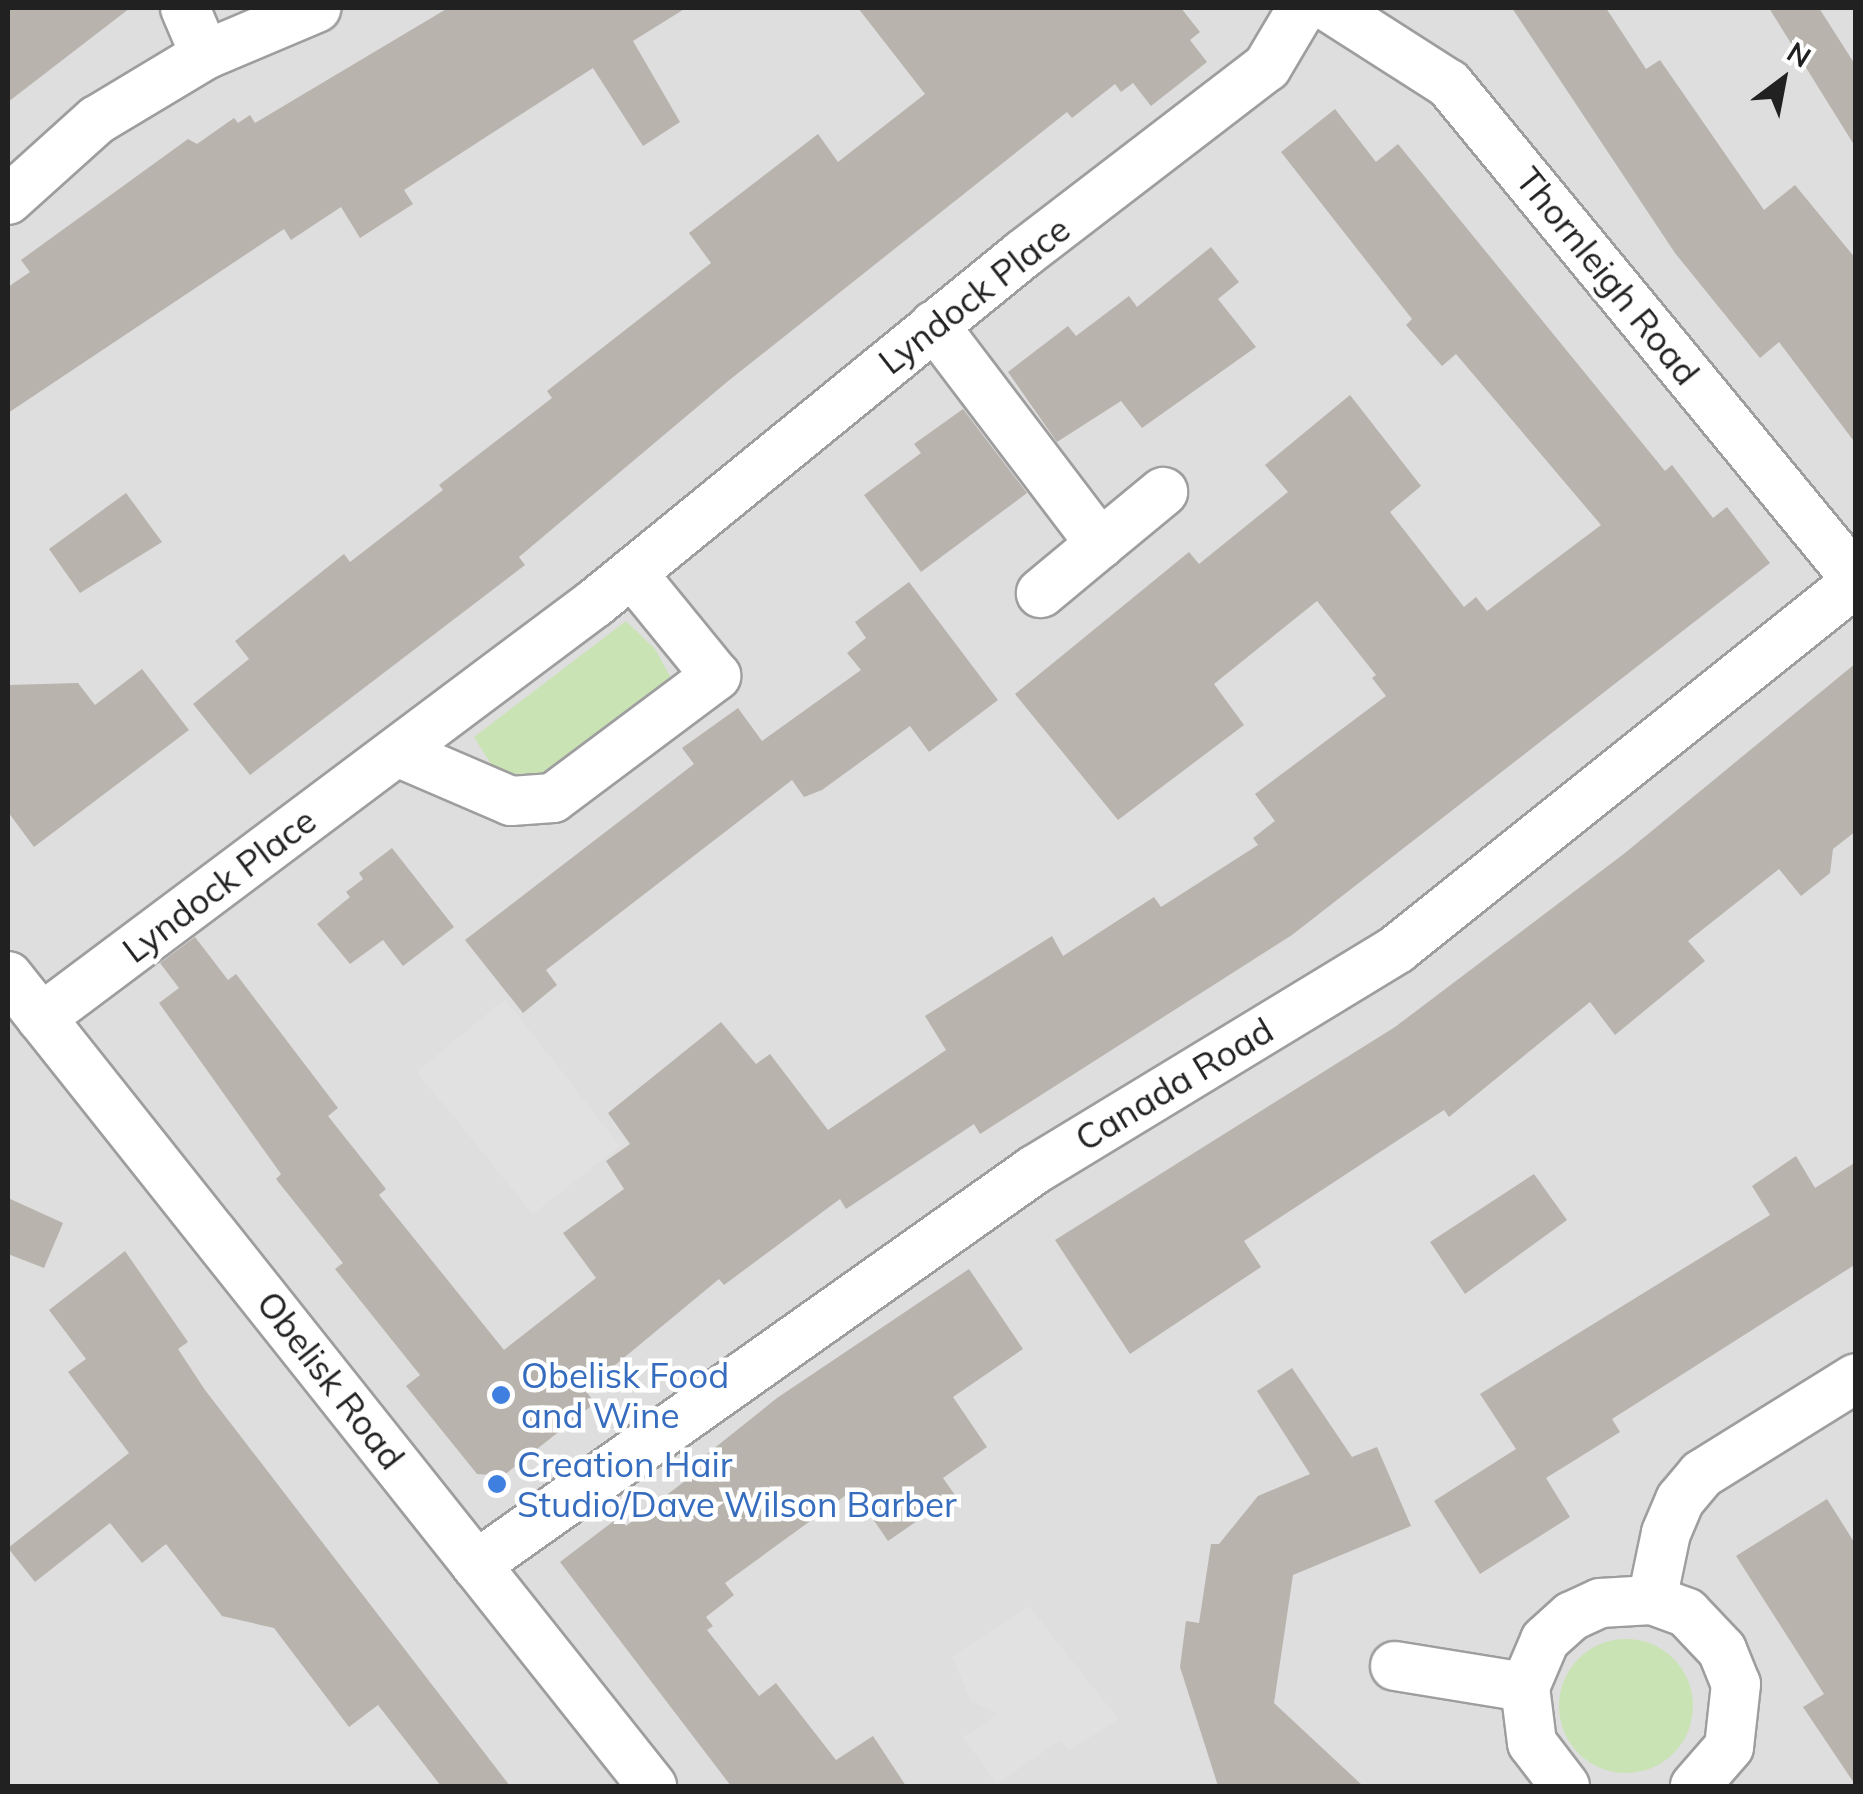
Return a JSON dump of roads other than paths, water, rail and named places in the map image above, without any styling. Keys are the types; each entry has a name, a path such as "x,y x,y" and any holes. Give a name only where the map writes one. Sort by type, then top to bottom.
{"street":[{"path":"185,8 205,56"},
{"path":"8,200 97,120 205,56 316,8"},
{"name":"Lyndock Place","path":"41,1018 632,572 934,325 1267,68 1302,8"},
{"name":"Thornleigh Road","path":"1330,8 1449,84 1856,580"},
{"path":"934,325 1100,544"},
{"path":"1041,593 1163,492"},
{"path":"397,752 511,801 553,798 716,676 632,572"},
{"name":"Canada Road","path":"476,1565 1034,1170 1396,949 1856,580"},
{"name":"Obelisk Road","path":"8,976 652,1786"},
{"path":"1652,1600 1666,1533 1680,1500 1702,1474 1856,1378"},
{"path":"1565,1786 1532,1742 1526,1687 1545,1640 1572,1616 1600,1602 1652,1600 1686,1613 1722,1650 1736,1684 1729,1747 1695,1786"},
{"path":"1396,1666 1526,1687"}],"place":[{"name":"Obelisk Food and Wine","path":"501,1395"},
{"name":"Creation Hair Studio/Dave Wilson Barber","path":"497,1484"}]}
